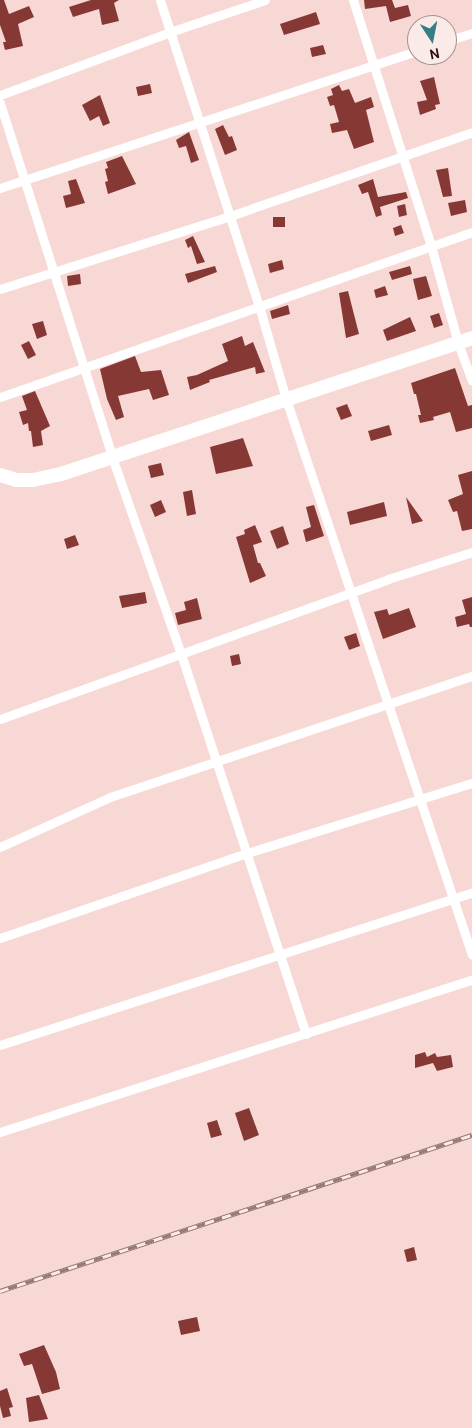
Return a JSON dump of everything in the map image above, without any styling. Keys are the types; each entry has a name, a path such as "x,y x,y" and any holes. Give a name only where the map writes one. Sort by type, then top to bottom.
{"main road":[{"path":"0,476 16,480 33,480 112,457 472,338"}],"street":[{"path":"160,0 259,306 286,400 352,592 472,955"},
{"path":"0,95 170,32 265,0"},
{"path":"353,0 431,246 458,343 472,381"},
{"path":"457,38 472,33"},
{"path":"0,188 200,124 407,54"},
{"path":"0,103 112,457 181,654 306,1034"},
{"path":"0,289 230,216 472,132"},
{"path":"0,397 472,232"},
{"path":"0,718 352,592 472,552"},
{"path":"0,847 110,797 472,676"},
{"path":"0,938 247,853 472,783"},
{"path":"0,1044 472,893"},
{"path":"0,1132 472,980"}],"building":[{"path":"0,0 4,0 9,14 29,6 34,17 18,24 23,46 5,50 3,42 6,42 0,25"},
{"path":"91,0 119,0 114,3 119,21 102,25 99,9 73,17 69,7"},
{"path":"364,0 392,0 395,8 408,5 411,15 390,22 386,6 365,9"},
{"path":"316,12 320,24 284,35 280,24"},
{"path":"323,45 326,54 312,57 310,48"},
{"path":"434,77 440,104 435,105 436,109 420,115 417,102 427,100 420,81"},
{"path":"150,84 152,93 138,96 136,87"},
{"path":"339,85 342,91 349,89 355,103 371,97 374,107 366,110 374,142 354,149 347,130 332,133 330,124 339,122 334,105 330,106 327,97 333,95 331,89"},
{"path":"100,95 110,123 103,126 99,116 90,121 82,105"},
{"path":"223,125 229,137 232,136 237,150 225,155 215,129"},
{"path":"189,132 199,160 191,163 186,146 179,148 176,140"},
{"path":"122,156 136,184 108,194 105,182 108,181 105,169 108,168 106,162"},
{"path":"448,168 452,196 443,197 436,170"},
{"path":"76,179 85,203 66,208 63,196 71,194 68,181"},
{"path":"373,179 378,197 406,192 408,198 380,207 382,215 376,217 368,192 362,194 358,185"},
{"path":"465,200 467,212 451,216 448,203"},
{"path":"405,204 407,215 399,217 397,206"},
{"path":"273,217 285,217 285,227 273,227"},
{"path":"401,225 404,233 395,236 393,228"},
{"path":"193,236 205,262 197,264 191,246 188,248 185,240"},
{"path":"282,260 284,269 270,273 268,264"},
{"path":"215,266 217,272 188,283 185,274"},
{"path":"410,266 412,274 392,280 389,272"},
{"path":"80,274 81,284 68,286 67,276"},
{"path":"426,276 432,296 418,300 413,279"},
{"path":"385,286 388,295 376,298 374,290"},
{"path":"348,291 359,334 346,338 339,293"},
{"path":"288,305 290,314 272,319 270,311"},
{"path":"439,313 443,325 434,328 430,316"},
{"path":"410,317 416,331 387,341 383,330"},
{"path":"43,321 47,335 37,339 32,324"},
{"path":"242,336 245,346 253,342 265,372 256,374 255,367 209,380 210,382 190,390 187,377 197,375 228,361 222,344"},
{"path":"29,341 36,355 28,359 21,345"},
{"path":"135,356 141,372 161,370 169,395 153,400 149,389 118,396 124,417 116,420 107,399 100,369"},
{"path":"455,368 468,406 472,405 472,428 456,432 450,412 433,417 434,420 420,423 418,415 421,415 411,383"},
{"path":"35,391 50,426 41,431 43,445 33,447 28,423 23,425 19,412 27,410 22,396"},
{"path":"347,404 352,416 341,420 336,408"},
{"path":"389,425 392,435 371,441 368,431"},
{"path":"243,438 253,466 216,474 210,447"},
{"path":"161,463 164,475 151,478 148,466"},
{"path":"472,471 472,529 462,531 457,511 453,512 448,500 463,494 458,475"},
{"path":"192,490 196,514 187,516 183,492"},
{"path":"406,497 423,521 412,524"},
{"path":"161,500 166,512 155,517 150,505"},
{"path":"384,502 387,516 350,525 347,512"},
{"path":"314,505 324,536 306,542 303,530 311,527 306,507"},
{"path":"255,525 262,542 253,545 258,563 260,563 266,576 250,583 236,537 245,534 244,530"},
{"path":"283,526 289,544 277,549 270,531"},
{"path":"75,535 79,545 67,549 64,539"},
{"path":"145,592 147,603 122,608 119,596"},
{"path":"472,597 472,627 469,624 457,627 455,617 466,614 462,600"},
{"path":"197,598 202,619 178,625 175,613 186,610 184,602"},
{"path":"409,608 416,627 383,639 374,612 387,609 389,615"},
{"path":"356,633 360,646 349,650 344,637"},
{"path":"239,654 241,664 232,666 230,656"},
{"path":"425,1052 427,1057 435,1053 437,1057 451,1055 453,1067 437,1071 433,1063 415,1068 415,1055"},
{"path":"249,1108 259,1135 244,1141 235,1113"},
{"path":"217,1120 222,1135 211,1138 207,1123"},
{"path":"414,1247 417,1260 407,1262 404,1250"},
{"path":"197,1317 200,1331 181,1335 178,1321"},
{"path":"44,1345 56,1372 60,1389 42,1394 32,1364 24,1366 19,1354"},
{"path":"7,1388 13,1407 9,1408 11,1416 3,1418 0,1406 0,1391"},
{"path":"39,1395 48,1419 29,1422 26,1398"}],"railway":[{"path":"0,1291 472,1135"}]}
